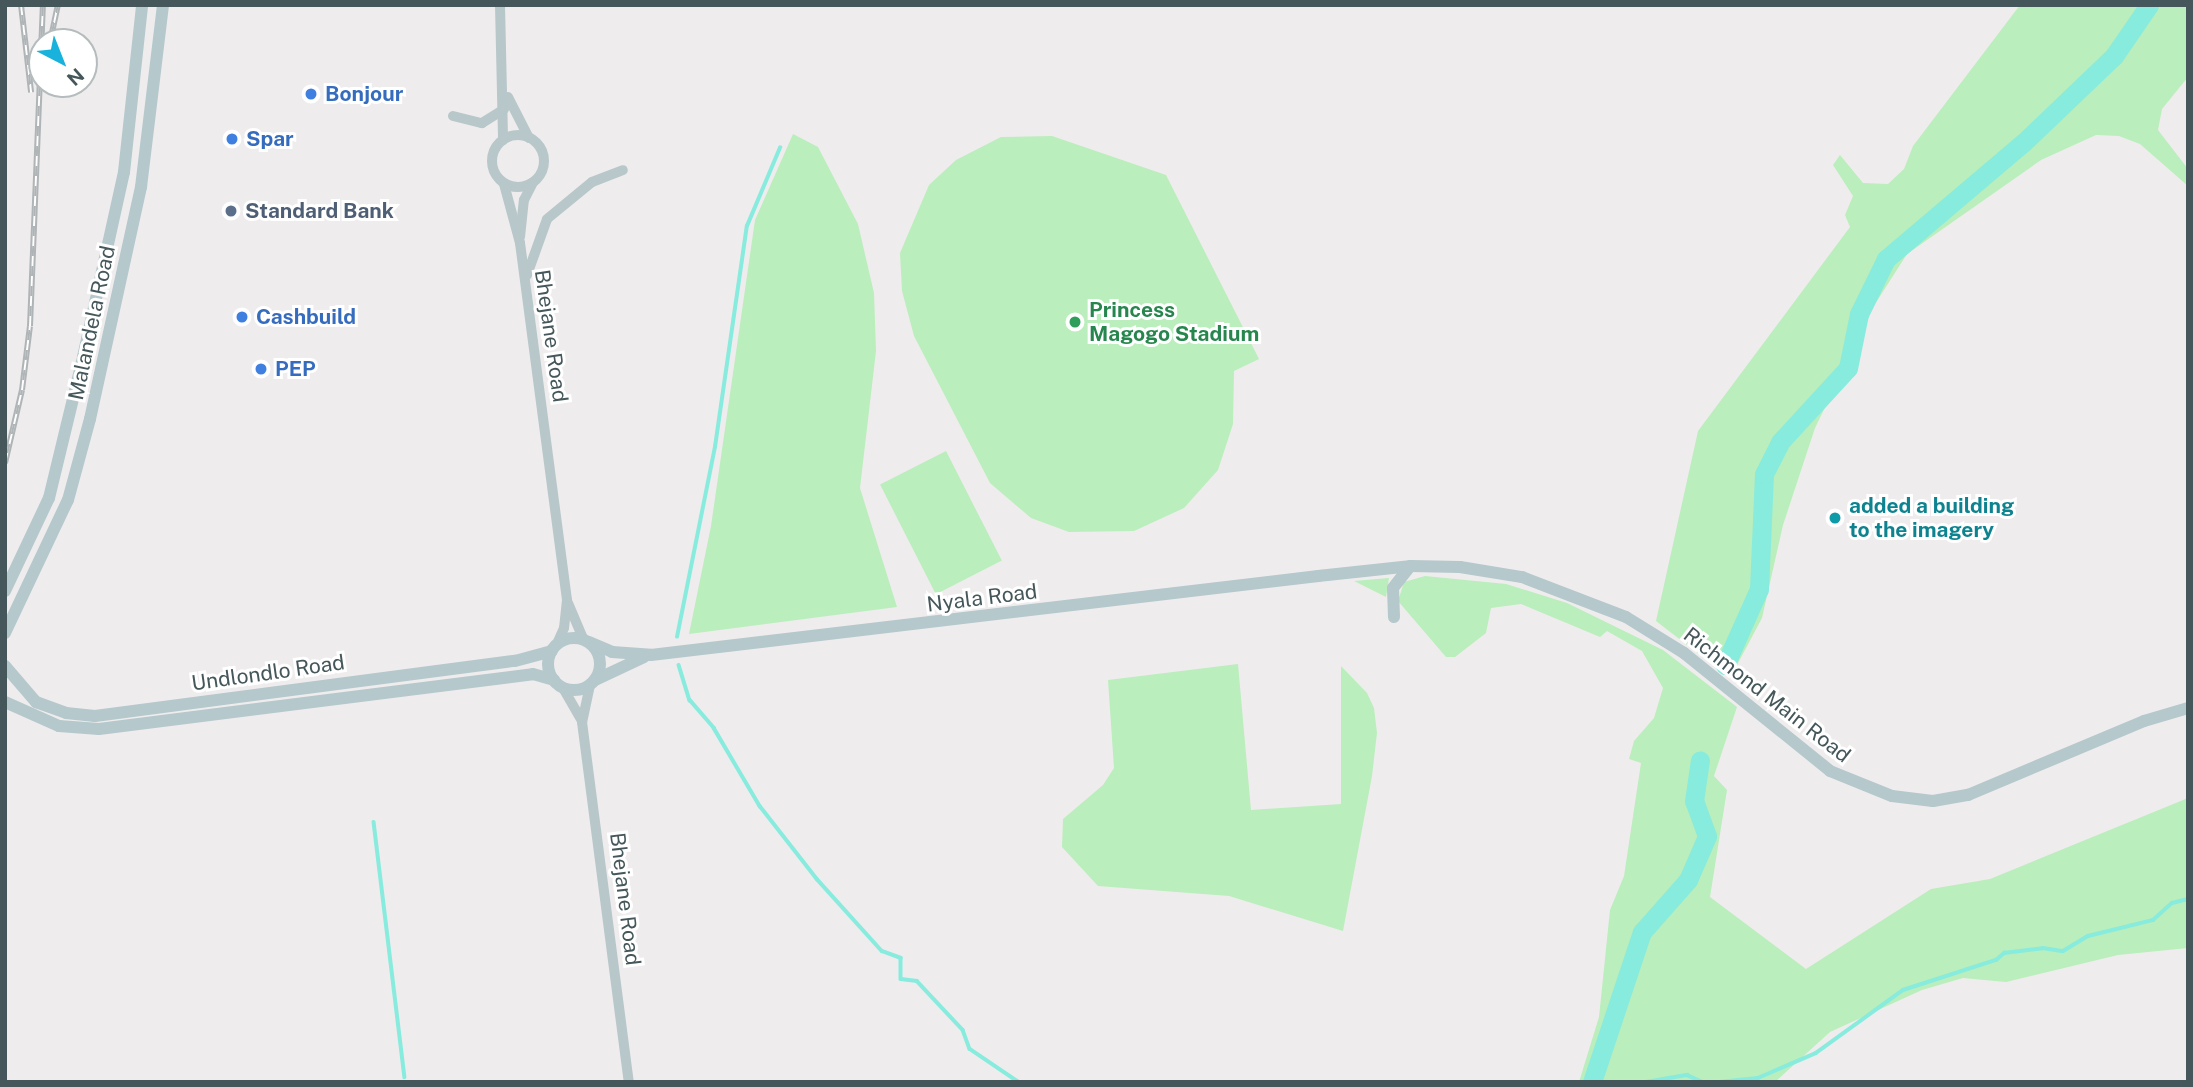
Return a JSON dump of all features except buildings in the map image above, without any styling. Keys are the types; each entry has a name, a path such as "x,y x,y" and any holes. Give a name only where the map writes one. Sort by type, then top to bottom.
{"main road":[{"name":"Malandela Road","path":"5,591 49,498 86,344 124,172 142,5"},
{"name":"Malandela Road","path":"5,633 68,500 90,419 141,187 163,5"},
{"name":"Richmond Main Road","path":"1318,576 1411,566 1484,569 1522,578 1626,617 1684,653 1830,771 1892,796 1933,800 1968,795 2144,721 2188,708"},
{"path":"1394,617 1393,588 1411,566"},
{"name":"Nyala Road","path":"586,641 612,652 651,655 1318,576"},
{"path":"569,639 586,641 600,660 593,682 580,690 559,684 548,663 554,648 569,639"},
{"name":"Undlondlo Road","path":"5,667 36,702 66,713 95,716 532,658 554,648"},
{"name":"Nyala Road","path":"593,682 651,655"},
{"path":"5,667 5,674"},
{"name":"Undlondlo Road","path":"5,702 59,726 99,729 533,674 559,684"}],"street":[{"path":"500,5 505,88 503,140 491,163 504,184 521,187 533,182 541,174 544,159 513,114 505,88"},
{"path":"453,117 482,123 504,110"},
{"path":"503,140 530,138"},
{"path":"526,293 529,263 547,219 592,182 623,170"},
{"name":"Bhejane Road","path":"520,243 524,200 533,182"},
{"name":"Bhejane Road","path":"504,184 520,243 567,600 564,628 554,648"},
{"name":"Bhejane Road","path":"567,600 586,641"},
{"name":"Bhejane Road","path":"593,682 582,722 629,1082"},
{"name":"Bhejane Road","path":"559,684 582,722"}],"green space":[{"path":"2020,5 2188,5 2188,77 2162,109 2158,130 2188,169 2188,186 2140,144 2119,136 2096,135 2041,160 1907,254 1875,304 1815,428 1783,525 1762,618 1730,678 1656,621 1698,431 1850,227 1845,215 1853,196 1833,165 1840,155 1863,183 1888,184 1904,169 1913,146"},
{"path":"793,134 818,147 858,224 874,293 876,351 860,488 897,607 689,634 711,526 755,220"},
{"name":"Princess Magogo Stadium","path":"1052,136 1166,175 1259,359 1234,371 1233,424 1218,470 1184,508 1134,531 1069,532 1031,518 990,483 914,336 902,291 900,253 929,185 956,160 1001,137"},
{"path":"946,451 1002,561 936,594 880,485"},
{"path":"1425,576 1506,584 1567,603 1663,650 1737,707 1714,776 1727,790 1710,897 1806,969 1931,889 1990,879 2188,798 2188,948 2118,955 2006,982 1963,978 1922,990 1830,1032 1775,1082 1579,1082 1599,1017 1610,910 1624,876 1641,763 1629,759 1634,741 1654,718 1663,688 1642,651 1607,631 1600,637 1521,604 1491,608 1486,633 1455,657 1446,657 1398,601 1404,582"},
{"path":"1389,578 1386,597 1354,581"},
{"path":"1238,664 1251,810 1341,804 1341,666 1367,693 1374,708 1377,733 1372,776 1343,931 1229,896 1098,886 1062,847 1063,819 1103,785 1114,768 1108,680"}],"waterway":[{"path":"1725,665 1759,589 1764,474 1780,442 1848,368 1859,314 1886,259 2023,143 2114,56 2149,5"},
{"path":"677,637 715,447 747,226 780,148"},
{"path":"679,665 690,700 714,728 760,806 817,879 882,951 901,958 901,979 917,981 963,1030 970,1049 1019,1082"},
{"path":"1592,1082 1642,932 1688,880 1707,836 1694,801 1700,760"},
{"path":"374,822 405,1077"},
{"path":"1719,1082 1758,1078 1816,1053 1903,990 1996,960 2004,953 2043,948 2063,951 2088,936 2153,920 2172,903 2188,899"},
{"path":"1646,1082 1687,1075 1703,1082"}],"railway":[{"path":"21,5 28,66"},
{"path":"5,463 22,390 30,326 43,5"},
{"path":"53,28 58,5"}],"place":[{"name":"Bonjour","path":"311,94"},
{"name":"Spar","path":"232,139"},
{"name":"Standard Bank","path":"231,211"},
{"name":"Cashbuild","path":"242,317"},
{"name":"Princess Magogo Stadium","path":"1075,322"},
{"name":"PEP","path":"261,369"},
{"name":"added a building to the imagery","path":"1835,518"}]}
